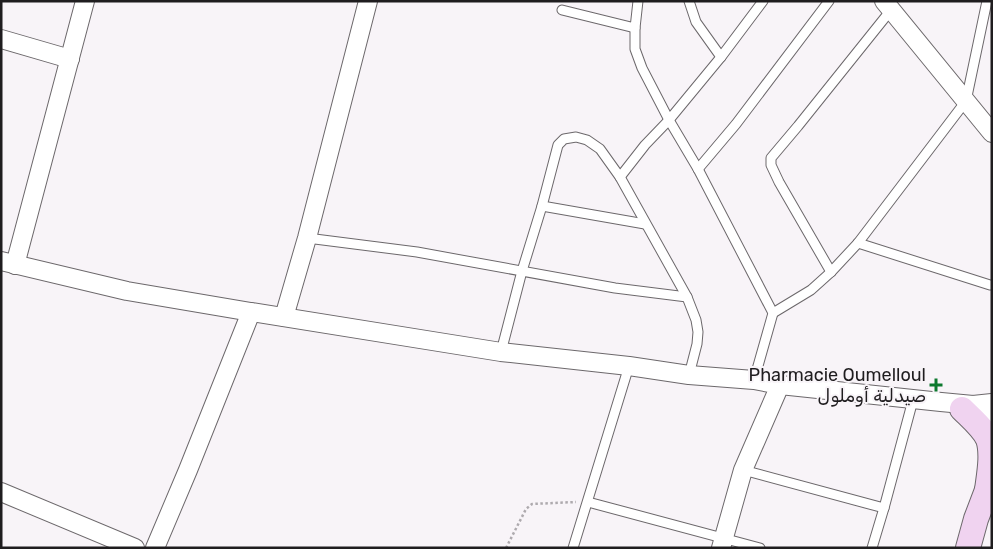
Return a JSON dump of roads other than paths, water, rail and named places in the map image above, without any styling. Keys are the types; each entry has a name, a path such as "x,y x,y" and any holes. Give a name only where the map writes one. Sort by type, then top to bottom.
{"main road":[{"path":"952,406 976,423 988,440 991,458 989,484 968,548"},
{"path":"977,548 992,514"}],"street":[{"path":"85,1 70,59 8,263 127,291 501,352 913,400 952,406 992,419"},
{"path":"284,317 307,238 368,1"},
{"path":"889,4 992,132"},
{"path":"1,39 70,59"},
{"path":"155,548 251,312"},
{"path":"723,543 743,470 780,385"},
{"path":"952,406 992,403"},
{"path":"1,492 135,548"}],"lane":[{"path":"638,1 635,49 640,62 669,120 698,169 773,313"},
{"path":"689,1 696,22 721,57"},
{"path":"620,177 721,57 762,1"},
{"path":"698,169 736,124 829,1"},
{"path":"754,380 773,313 810,290 831,272 858,243 966,101 987,1"},
{"path":"831,272 779,182 771,165 771,158 798,126 889,4"},
{"path":"562,10 635,28"},
{"path":"501,352 522,270 542,206 558,145 564,140 576,137 587,140 600,149 620,177 687,297 696,320 698,332 689,375"},
{"path":"542,206 645,224"},
{"path":"307,238 417,252 615,288 687,297"},
{"path":"858,243 990,285"},
{"path":"573,548 629,366"},
{"path":"872,548 913,400"},
{"path":"743,470 884,508"},
{"path":"588,502 723,543 760,548"}],"place":[{"name":"Pharmacie Oumelloul صيدلية أوملول","path":"936,385"}]}
